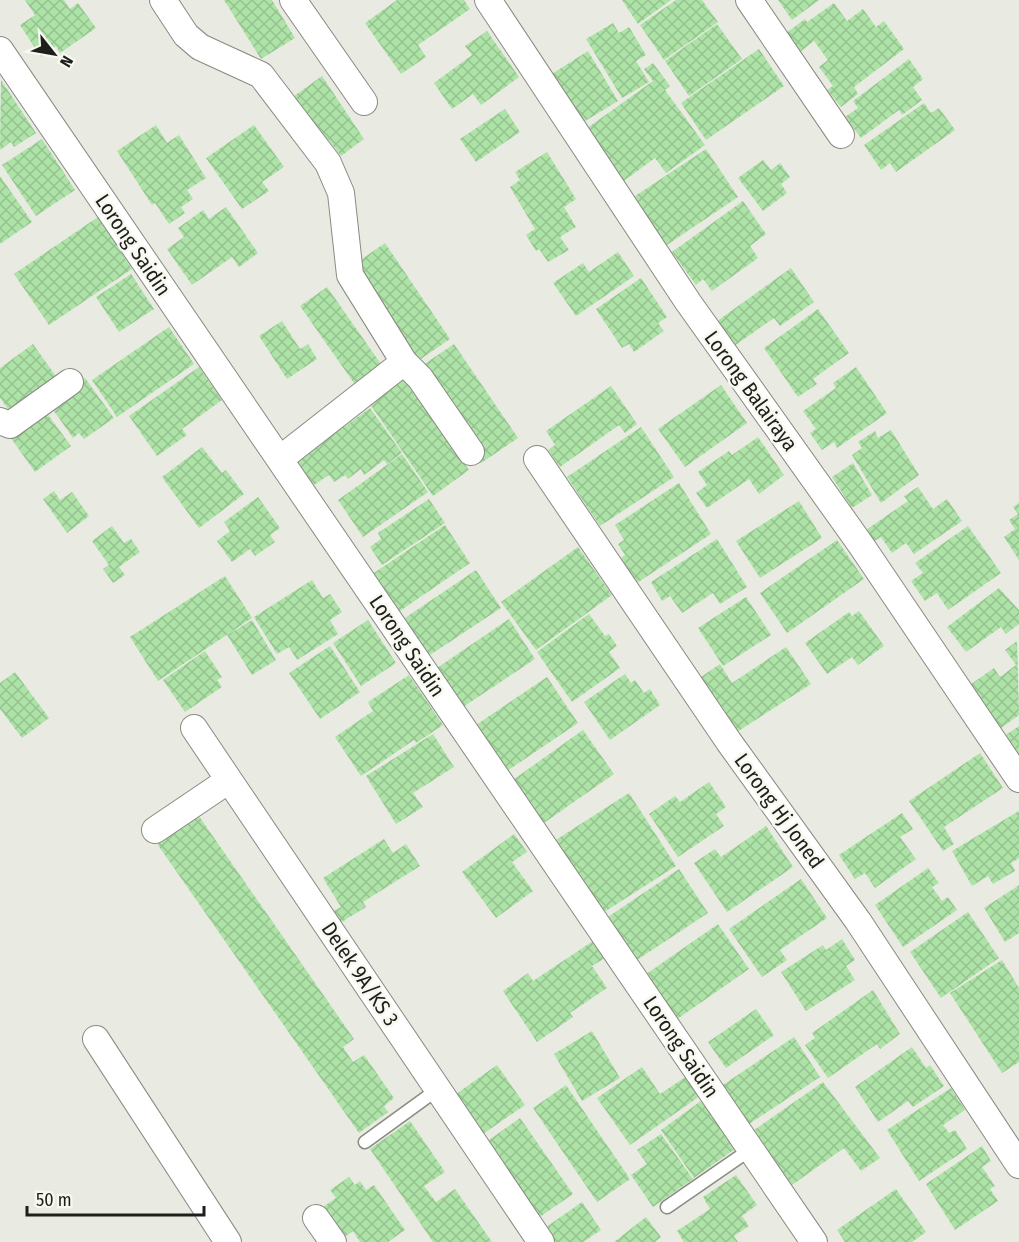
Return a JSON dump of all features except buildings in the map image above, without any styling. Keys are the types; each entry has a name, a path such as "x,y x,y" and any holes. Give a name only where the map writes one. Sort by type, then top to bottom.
{"street":[{"path":"163,0 186,35 200,46 261,75 328,163 341,193 350,275 404,362 420,378 471,452"},
{"path":"293,0 364,102"},
{"name":"Lorong Balairaya","path":"488,0 688,302 861,545 1019,779"},
{"path":"749,0 841,135"},
{"name":"Lorong Saidin","path":"0,50 814,1242"},
{"path":"279,459 404,362"},
{"path":"0,421 10,425 70,382"},
{"name":"Lorong Hj Joned","path":"537,459 729,742 858,921 1019,1165"},
{"name":"Delek 9A/KS 3","path":"194,728 541,1242"},
{"path":"155,830 229,780"},
{"path":"96,1039 228,1242"},
{"path":"316,1218 333,1242"}],"lane":[{"path":"365,1142 438,1089"},
{"path":"667,1207 751,1149"}]}
